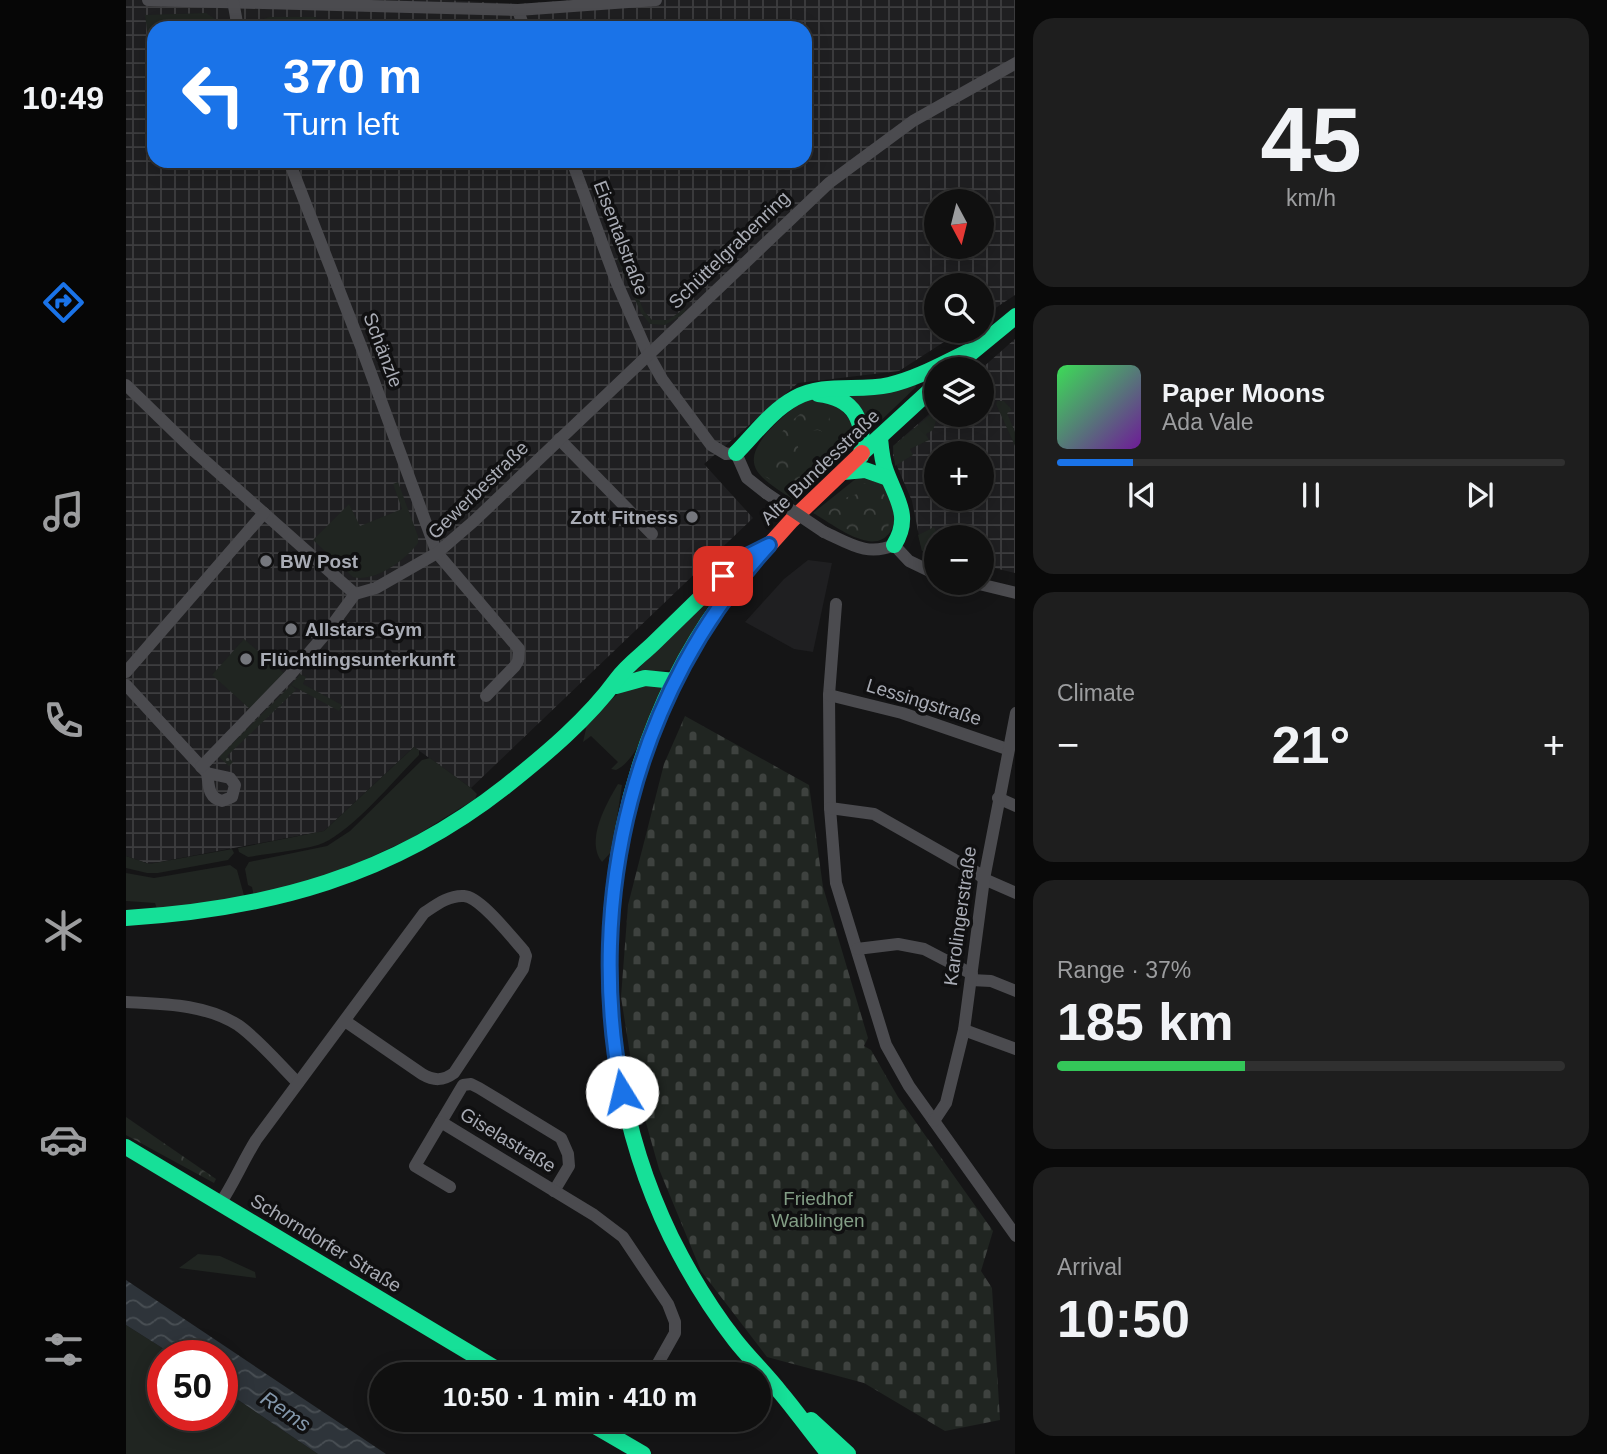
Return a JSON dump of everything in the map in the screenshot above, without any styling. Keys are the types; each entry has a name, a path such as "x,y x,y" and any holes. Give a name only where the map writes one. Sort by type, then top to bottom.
{"main road":[{"path":"967,357 1015,317"},
{"path":"736,453 782,408 804,393 830,386 865,388 891,384 978,347"},
{"path":"804,393 837,398 856,415 863,436 861,456"},
{"name":"Alte Bundesstraße","path":"829,1454 733,1337 709,1303 687,1266 646,1178 619,1078 611,1019 609,959 615,875 634,781 675,681 712,615 769,545 924,396"},
{"path":"880,438 881,454 888,478 903,515 904,526 894,545"},
{"path":"843,472 865,470 888,478"},
{"path":"613,687 617,679 739,560 769,545"},
{"path":"126,918 178,916 250,906 309,891 390,857 421,841 490,797 529,765 613,687 636,677 648,676 675,681"},
{"name":"Schorndorfer Straße","path":"126,1147 485,1362"},
{"name":"Alte Bundesstraße","path":"780,1392 848,1454"},
{"path":"605,1432 643,1454"}],"street":[{"path":"148,0 359,2 518,10 656,0"},
{"path":"233,1 237,21"},
{"path":"518,10 522,21"},
{"name":"Schüttelgrabenring","path":"648,354 829,183 913,121 1015,64"},
{"name":"Schänzle","path":"292,168 367,361 436,553"},
{"name":"Eisentalstraße","path":"575,168 616,281 662,379 711,446 726,454 736,453"},
{"name":"Gewerbestraße","path":"486,696 515,666 519,649 436,553 474,521 648,354"},
{"path":"126,385 177,435 355,594"},
{"path":"559,439 652,534"},
{"path":"736,453 747,478 824,532 872,551 894,545 909,561 924,568"},
{"path":"126,672 264,513"},
{"path":"126,685 204,770 292,673 355,594 376,588 436,553"},
{"path":"994,588 1015,593"},
{"path":"836,604 829,695 830,808 836,883 886,1045 909,1086 1011,1224"},
{"name":"Lessingstraße","path":"829,695 902,713 1007,749"},
{"name":"Karolingerstraße","path":"934,1121 946,1103 964,1030 984,879 1015,717"},
{"path":"998,799 1015,806"},
{"path":"830,808 874,814 984,879 1015,893"},
{"path":"220,1203 230,1189 240,1164 424,913 446,900 464,896 477,902 526,956 523,969 454,1073 444,1079 431,1079 422,1074 345,1021"},
{"path":"857,949 898,944 924,949 972,977 1015,991"},
{"path":"126,1002 197,1008 220,1016 239,1026 298,1083"},
{"path":"964,1030 1015,1049"},
{"name":"Giselastraße","path":"450,1187 415,1166 463,1085 467,1084 479,1088 562,1138 569,1166 554,1191"},
{"name":"Giselastraße","path":"442,1122 612,1226 623,1237 668,1304 675,1322 675,1333 659,1362"},
{"path":"615,1438 618,1432"}],"shaded area":[{"path":"126,0 445,0 518,4 575,0 1015,0 1015,295 994,309 994,273 924,273 924,343 942,343 899,371 798,383 704,464 753,518 471,788 414,747 324,831 149,864 126,856"},
{"path":"1015,339 1015,573 994,568 994,525 924,525 922,551 912,501 893,457 893,446 924,419 924,427 994,427 994,358"},
{"path":"808,560 832,563 813,652 794,649 745,622 784,579"}],"green space":[{"path":"206,13 218,21 147,21 147,30 145,15"},
{"path":"270,17 316,17 317,21 259,21"},
{"path":"621,257 644,311 652,320 668,320 684,309 687,312 665,325 650,324 641,313 617,259"},
{"path":"915,381 916,387 870,431 842,396"},
{"path":"805,399 837,404 857,429 854,444 849,450 796,502 765,480 757,471 754,461 756,451 769,430"},
{"path":"997,401 1004,401 1012,410 1007,413 1015,432 1015,446 996,404"},
{"path":"815,404 827,410 831,424 839,427 845,434 844,441 836,446 828,443 826,433 818,430 807,431 797,444 800,453 808,458 807,480 805,487 793,494 766,477 757,465 764,455 772,452 789,424"},
{"path":"924,420 924,427 934,427 926,434 929,440 910,449 913,455 895,466 893,446"},
{"path":"858,477 884,484 892,503 895,515 893,528 881,540 868,541 854,537 813,513"},
{"path":"398,482 418,536 418,543 389,569 370,577 353,577 313,540 349,504 360,526 402,509 393,484"},
{"path":"862,483 874,483 887,500 890,519 886,533 868,536 860,534 819,513 842,499 857,494"},
{"path":"924,532 924,552 922,551 918,535"},
{"path":"717,590 672,670 635,672"},
{"name":"Flüchtlingsunterkunft","path":"244,639 286,675 251,710 212,675"},
{"path":"300,674 306,677 303,684 342,705 339,711 291,685"},
{"path":"291,685 296,690 227,756 233,762 229,766 219,757"},
{"path":"628,685 666,686 639,745 632,756 616,770 611,769 618,762 591,736 583,742 588,720"},
{"name":"Friedhof Waiblingen","path":"685,716 809,785 823,887 868,1038 864,1046 871,1050 898,1097 993,1231 981,1271 992,1288 1000,1420 945,1431 864,1383 767,1357 701,1271 659,1169 634,1080 621,997 628,905 664,764"},
{"path":"414,747 419,750 419,755 357,819 330,840 310,847 248,857 239,852 238,848 324,831"},
{"path":"430,758 471,788 477,794 475,799 412,838 336,873 254,897 245,869 249,862 327,846 350,831 422,760"},
{"path":"618,784 622,785 612,851 602,862 597,853 596,833 603,812"},
{"path":"232,849 234,853 228,860 158,873 126,868 126,856 149,864"},
{"path":"230,865 237,870 245,899 157,909 155,903 126,901 126,873 154,878"},
{"path":"126,1117 216,1179 214,1183 126,1135"},
{"path":"198,1254 220,1256 255,1272 256,1278 179,1268"},
{"path":"126,1325 150,1340 147,1340 147,1431 238,1431 238,1400 318,1454 126,1454"}],"water":[{"path":"126,1280 216,1340 150,1340 126,1325"},
{"name":"Rems","path":"238,1355 386,1454 318,1454 238,1400"}],"traffic: fast":[{"path":"971,353 1015,317"},
{"path":"736,453 778,409 806,393 877,387 901,382 978,347"},
{"path":"818,394 841,401 855,414 861,433 861,456"},
{"path":"862,453 924,396"},
{"path":"880,438 885,467 902,516 902,525 894,545"},
{"path":"843,472 865,470 888,478"},
{"path":"126,918 230,906 279,896 373,865 419,843 463,817 551,749 593,708 630,664 739,560 757,551"},
{"path":"747,570 696,641 656,720 629,804 613,892 610,981 618,1069 639,1155 671,1237 685,1264 740,1347 829,1454"},
{"path":"616,686 645,678 675,681"},
{"path":"126,1147 485,1362"},
{"path":"811,1420 848,1454"},
{"path":"605,1432 643,1454"}],"traffic: jam":[{"path":"747,570 791,521 862,453"}],"place":[{"name":"Zott Fitness","path":"692,517"},
{"name":"BW Post","path":"266,561"},
{"name":"Allstars Gym","path":"291,629"},
{"name":"Flüchtlingsunterkunft","path":"246,659"}],"route":[{"path":"622,1092 611,1019 609,946 615,875 634,781 670,692 701,632 732,588 769,545 739,560 723,576"}]}
